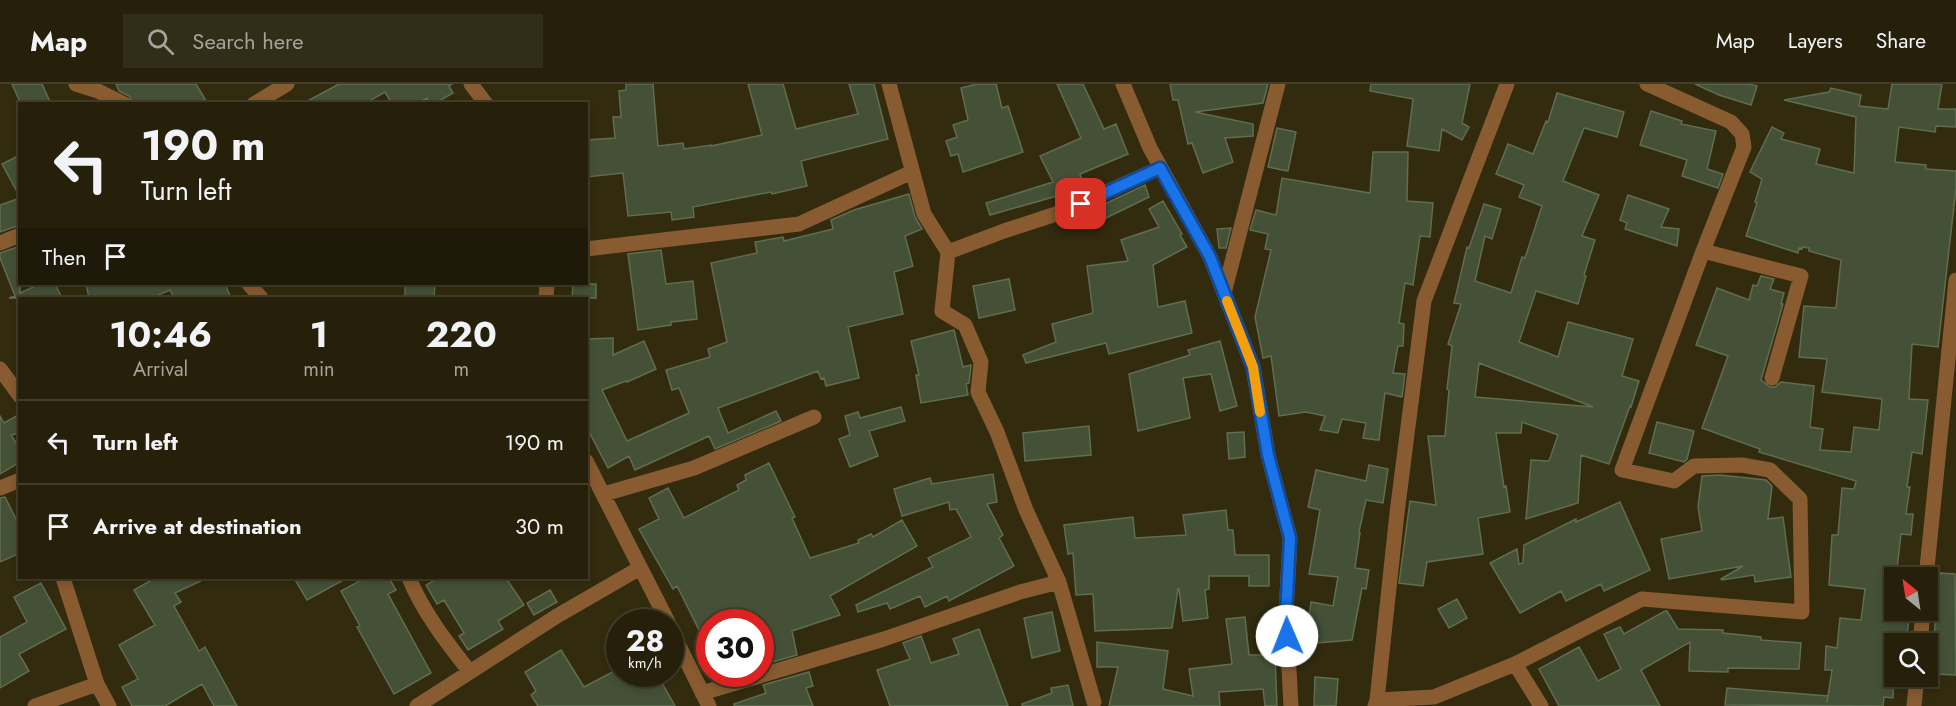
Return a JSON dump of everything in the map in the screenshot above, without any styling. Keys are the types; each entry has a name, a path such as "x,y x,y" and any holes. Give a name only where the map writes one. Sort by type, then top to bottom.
{"street":[{"path":"76,84 98,91 120,102"},
{"path":"257,102 287,84"},
{"path":"889,84 924,214 948,252 942,311 965,325 981,362 978,392 997,432 1026,510 1059,582 1094,702"},
{"path":"1123,84 1149,148 1210,257 1253,367 1268,455 1290,538 1286,615 1291,706"},
{"path":"1224,293 1278,84"},
{"path":"1507,84 1424,301 1376,703 1434,697 1515,664 1642,599 1802,612 1800,499 1770,470 1742,465 1694,466 1674,481 1622,470 1744,147 1742,134 1731,122 1647,84"},
{"path":"948,252 1062,212 1160,168"},
{"path":"588,249 799,225 912,172"},
{"path":"0,243 18,236"},
{"path":"1703,251 1801,276 1772,378"},
{"path":"1927,567 1956,280"},
{"path":"250,285 260,297"},
{"path":"0,369 18,393"},
{"path":"604,494 694,468 814,417"},
{"path":"588,465 661,609"},
{"path":"0,488 18,481"},
{"path":"417,706 557,616 640,568"},
{"path":"63,579 97,684 109,706"},
{"path":"409,579 415,593 446,641 470,672"},
{"path":"684,656 706,700 1020,592 1059,582"},
{"path":"1515,664 1541,706"},
{"path":"35,706 97,684"},
{"path":"1914,706 1916,687"}],"building":[{"path":"12,84 42,84 50,102 20,102"},
{"path":"116,84 196,84 205,99 200,102 133,102 129,96 119,91"},
{"path":"339,84 452,84 449,86 453,93 437,102 429,102 427,98 420,102 391,102 385,92 368,102 306,102"},
{"path":"626,84 653,84 658,146 683,143 684,149 711,146 762,135 748,84 783,84 796,129 858,114 849,84 874,84 888,139 801,161 807,186 693,207 694,217 672,220 671,212 628,216 623,173 588,177 588,140 615,138 613,117 621,117 619,91 626,90"},
{"path":"977,84 996,84 1002,108 1008,106 1023,152 963,172 958,154 951,156 946,141 957,137 953,125 968,120 961,88"},
{"path":"1057,84 1083,84 1104,129 1116,124 1128,154 1080,174 1084,185 1064,194 990,215 986,203 1053,182 1040,156 1081,138"},
{"path":"1170,84 1268,84 1263,103 1195,112 1253,124 1253,136 1225,138 1233,162 1203,173 1192,143 1188,144 1178,100 1173,100"},
{"path":"1371,84 1470,84 1462,123 1469,127 1462,140 1442,129 1439,151 1407,146 1413,99 1370,91"},
{"path":"1695,84 1757,86 1751,105 1719,95"},
{"path":"1892,84 1942,84 1938,109 1956,109 1956,127 1936,126 1935,132 1899,127 1895,162 1926,165 1926,169 1956,171 1956,188 1938,347 1912,344 1909,399 1928,400 1922,454 1912,452 1907,487 1910,487 1906,514 1913,514 1911,535 1901,534 1897,567 1884,567 1884,621 1909,621 1907,633 1884,633 1884,687 1893,687 1893,698 1884,697 1883,706 1725,705 1727,688 1828,696 1832,670 1825,670 1826,646 1837,648 1840,618 1861,620 1865,589 1829,585 1832,535 1838,535 1842,488 1854,489 1856,481 1759,452 1760,449 1702,428 1728,356 1696,345 1717,288 1749,300 1753,285 1757,286 1761,276 1774,279 1770,289 1784,293 1781,304 1783,304 1761,380 1770,387 1775,387 1781,382 1814,386 1810,427 1823,429 1820,450 1851,452 1854,427 1879,430 1882,399 1822,392 1827,359 1799,357 1804,306 1836,308 1841,260 1809,251 1809,248 1799,248 1798,253 1746,236 1762,179 1750,172 1772,127 1784,133 1781,139 1820,149 1816,164 1854,173 1856,117 1784,100 1829,92 1831,88 1861,95 1859,106 1888,109"},
{"path":"1557,93 1624,112 1617,137 1584,128 1563,181 1599,195 1582,236 1595,240 1578,304 1536,291 1519,342 1558,357 1568,322 1633,339 1622,376 1639,381 1631,407 1609,464 1581,455 1578,503 1526,519 1531,460 1549,461 1558,435 1522,422 1521,433 1496,433 1510,512 1478,518 1483,554 1427,562 1423,586 1399,583 1410,501 1436,505 1428,436 1445,436 1452,346 1448,344 1461,304 1454,303 1467,247 1469,248 1484,204 1501,209 1492,239 1485,236 1475,281 1511,293 1542,206 1519,197 1524,185 1496,174 1508,144 1533,154 1546,121 1548,122","holes":["1479,363 1593,407 1475,397"]},
{"path":"1651,111 1682,121 1681,124 1716,131 1707,169 1723,174 1718,188 1682,176 1687,160 1640,145"},
{"path":"1277,128 1296,132 1288,171 1268,167"},
{"path":"1373,152 1408,152 1407,201 1433,203 1430,237 1420,236 1413,285 1405,283 1399,323 1404,324 1403,346 1398,346 1393,373 1405,374 1402,397 1385,393 1379,440 1363,438 1366,423 1342,419 1338,433 1320,430 1325,416 1306,412 1279,416 1271,356 1263,358 1255,317 1271,250 1265,249 1268,234 1250,230 1256,210 1276,215 1282,178 1370,193"},
{"path":"18,156 18,193 2,164"},
{"path":"1145,185 1149,197 1106,218 1100,206"},
{"path":"909,194 915,217 922,229 905,236 913,266 894,272 903,314 848,327 859,378 826,386 824,378 821,379 818,371 718,408 728,433 776,411 781,421 715,449 709,436 635,470 629,456 608,468 588,430 588,339 613,338 613,355 644,341 656,369 602,390 627,441 689,413 679,388 672,390 666,370 710,357 708,349 727,342 711,263 757,253 755,242 783,237 784,241 833,229 831,220 854,210"},
{"path":"1628,195 1669,209 1661,227 1679,229 1677,246 1625,229 1627,223 1620,220"},
{"path":"18,199 18,226 0,232 0,205"},
{"path":"1163,201 1187,247 1153,265 1158,307 1185,301 1192,333 1109,354 1106,343 1026,363 1023,355 1056,342 1052,324 1093,313 1087,266 1128,261 1121,240 1159,227 1149,209"},
{"path":"1231,228 1226,248 1219,248 1217,229"},
{"path":"18,247 20,293 38,285 56,285 62,297 18,297 18,303 16,298 9,298 15,296 0,253"},
{"path":"661,250 666,284 693,281 697,319 671,322 671,325 638,330 628,254"},
{"path":"1009,279 1015,310 979,318 973,286"},
{"path":"596,284 596,298 572,297 573,285"},
{"path":"86,285 225,285 231,297 174,297 170,290 153,297 89,297"},
{"path":"405,285 435,285 434,297 405,297"},
{"path":"954,330 963,367 971,365 969,383 966,384 968,395 921,403 916,375 919,375 911,341"},
{"path":"1220,341 1237,406 1220,411 1211,374 1183,378 1190,418 1138,431 1129,374 1190,355 1188,350"},
{"path":"901,407 905,421 869,431 878,456 850,467 839,439 850,435 845,416 858,412 860,418"},
{"path":"18,415 18,433 11,435 18,446 18,463 0,474 0,416 4,423"},
{"path":"1657,422 1694,431 1687,459 1684,462 1649,453"},
{"path":"1089,426 1091,455 1025,461 1023,433"},
{"path":"1244,432 1245,457 1229,459 1227,433"},
{"path":"769,463 795,517 792,518 810,558 859,543 858,540 871,534 873,537 902,520 917,546 830,596 840,615 792,631 797,655 774,661 774,609 696,609 696,624 677,586 673,589 639,529 659,519 649,498 668,488 684,518 739,490 737,485 746,480 745,475"},
{"path":"1369,465 1388,469 1383,503 1366,500 1359,532 1355,568 1369,570 1366,589 1362,588 1352,640 1317,643 1317,635 1307,632 1311,602 1333,606 1338,577 1309,574 1320,510 1308,507 1316,470 1366,481"},
{"path":"993,474 997,502 987,504 1003,535 999,538 1014,566 949,601 947,596 925,607 920,596 890,609 887,603 858,612 856,605 933,567 928,558 971,537 956,509 950,510 949,502 902,516 894,489 930,478 932,484"},
{"path":"1720,475 1766,480 1772,486 1768,519 1783,517 1791,577 1755,582 1754,575 1721,579 1743,566 1669,579 1661,539 1702,531 1698,507 1702,476"},
{"path":"5,497 18,523 18,554 0,562 0,498"},
{"path":"1620,502 1650,570 1604,591 1601,584 1566,601 1561,591 1520,613 1490,563 1517,549 1519,564 1523,563 1524,545 1576,519 1576,522"},
{"path":"1226,510 1228,530 1233,530 1235,555 1269,555 1269,586 1249,586 1249,576 1209,576 1209,589 1205,590 1208,618 1183,621 1178,589 1172,628 1095,631 1093,594 1076,595 1073,553 1068,554 1064,525 1133,517 1135,538 1186,535 1183,515"},
{"path":"1940,573 1955,574 1956,675 1938,674 1938,633 1934,633 1935,621 1938,621"},
{"path":"153,579 205,579 175,593 181,602 174,606 199,651 205,647 237,706 214,706 202,684 165,706 132,706 122,687 138,679 119,645 155,625 134,590"},
{"path":"295,579 345,579 307,600"},
{"path":"363,579 390,579 396,590 388,594 431,673 394,694 357,627 360,626 341,591"},
{"path":"436,579 507,579 524,605 498,621 503,629 468,650 459,636 464,633 444,600 437,604 426,585"},
{"path":"41,583 66,629 19,654 29,671 0,688 0,637 27,622 14,597"},
{"path":"550,590 557,602 534,615 527,603"},
{"path":"1457,599 1467,618 1449,628 1438,609"},
{"path":"1665,611 1678,629 1723,630 1723,633 1761,637 1761,640 1801,643 1799,669 1728,668 1728,672 1689,671 1690,642 1641,670 1660,706 1559,706 1539,669 1579,647 1598,681 1621,669 1604,634 1620,627 1624,634"},
{"path":"1052,612 1060,651 1032,658 1024,618"},
{"path":"1245,617 1249,655 1275,655 1277,706 1265,706 1263,689 1219,692 1220,706 1109,706 1118,667 1097,667 1097,642 1168,651 1163,689 1193,696 1189,669 1232,664 1226,619"},
{"path":"979,629 1008,706 890,706 877,670 910,659 903,643 921,636 931,663 959,654 953,639"},
{"path":"561,650 584,687 606,675 606,687 664,687 675,706 538,706 531,695 536,691 525,672"},
{"path":"809,672 813,686 806,688 813,706 734,706 734,704 766,693 764,687 774,687 774,682"},
{"path":"1315,677 1338,679 1336,706 1314,706"},
{"path":"1068,685 1073,706 1022,706 1022,704 1052,693 1051,688"}],"slow traffic":[{"path":"1227,301 1253,367 1260,412"}],"route":[{"path":"1081,204 1160,168 1210,257 1253,367 1268,455 1290,538 1287,636"}]}
